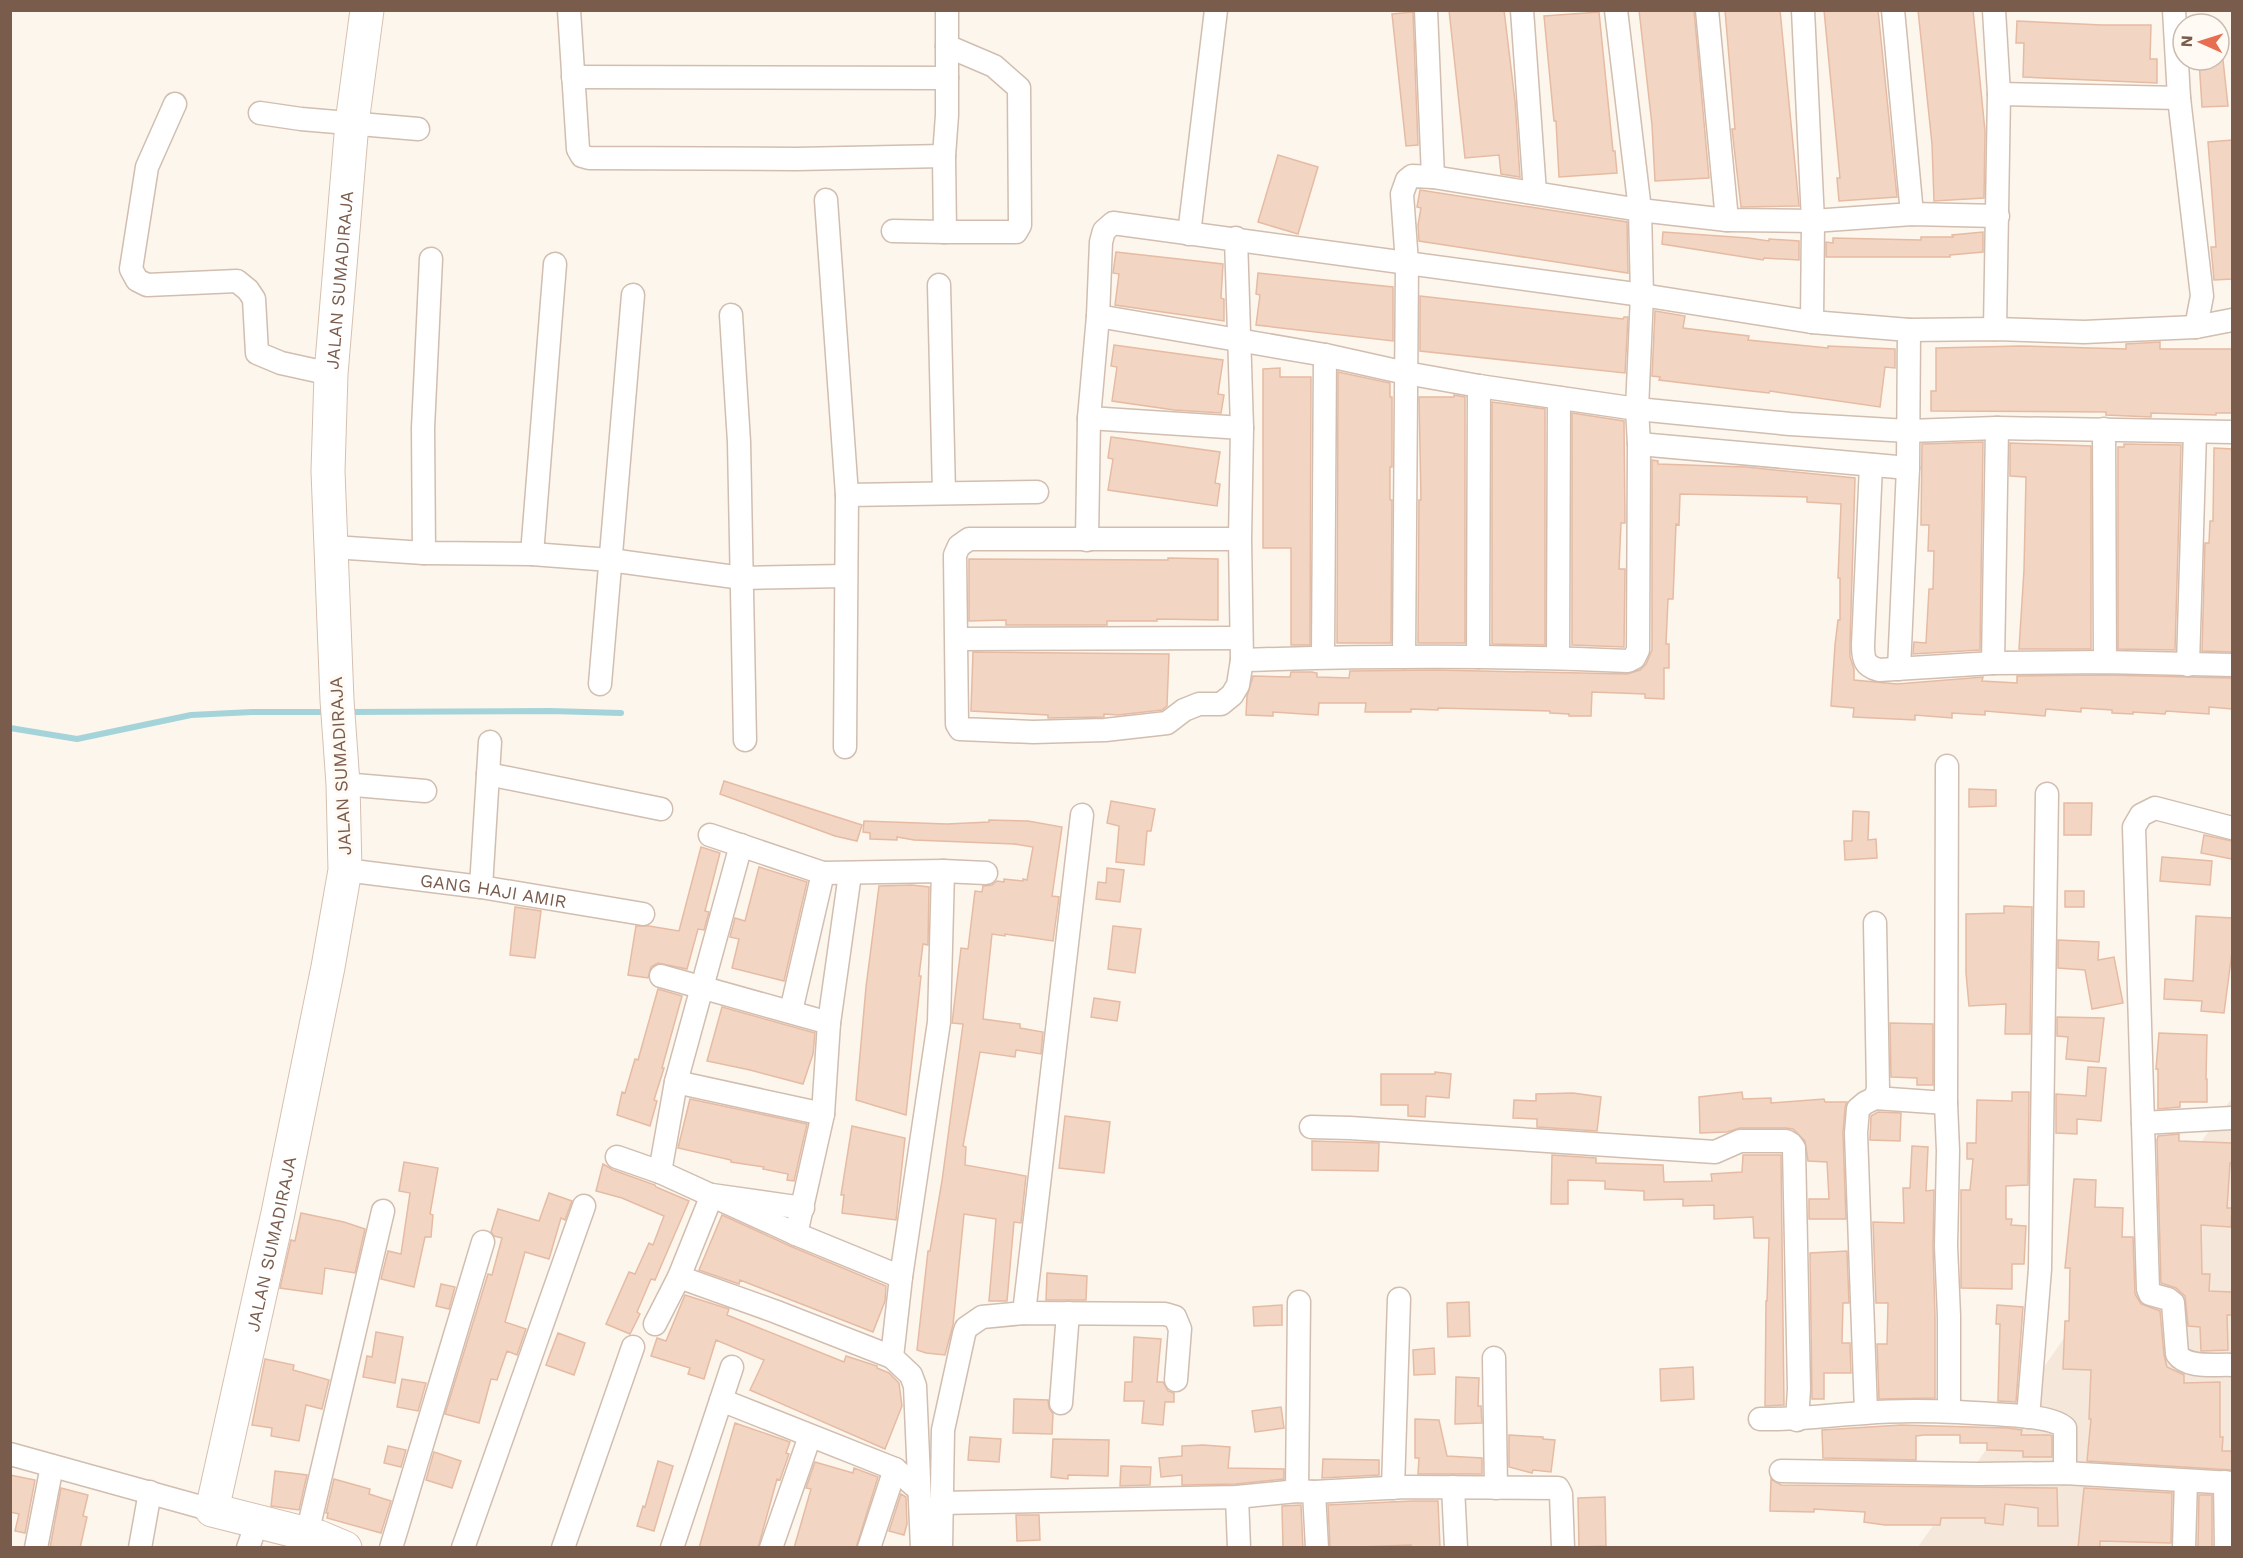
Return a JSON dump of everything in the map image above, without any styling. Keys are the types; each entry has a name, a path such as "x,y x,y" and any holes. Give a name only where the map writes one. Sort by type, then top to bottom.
{"street":[{"name":"JALAN SUMADIRAJA","path":"212,1510 278,1213 328,967 345,870 328,471 331,374 352,123 367,10"},
{"path":"569,10 578,149 582,156 589,158 796,159 944,156"},
{"path":"945,232 947,10"},
{"path":"1189,234 1216,10"},
{"path":"1426,10 1433,177"},
{"path":"1522,10 1535,193"},
{"path":"957,639 1241,649 1323,657 1558,658 1628,661 1634,658 1638,650 1639,444 1637,409 1642,295 1640,210 1616,10"},
{"path":"1707,10 1727,220"},
{"path":"1803,10 1813,221 1812,322"},
{"path":"1893,10 1912,214"},
{"path":"1994,10 1999,94 1995,329"},
{"path":"2174,10 2179,98 2202,296 2196,327"},
{"path":"893,231 1016,232 1020,225 1019,88 994,66 947,46"},
{"path":"573,77 947,78"},
{"path":"1999,94 2179,98"},
{"path":"174,104 147,167 131,269 137,280 147,285 237,281 248,290 254,299 257,353 281,363 331,374"},
{"path":"260,113 301,119 418,129"},
{"path":"1404,657 1407,263 1402,194 1407,180 1412,176 1433,177 1640,210 1727,220 1813,221 1912,214 1998,216"},
{"path":"826,200 847,495 845,747"},
{"path":"1087,540 1089,418 1098,316 1101,242 1104,231 1113,223 1642,295 1812,322 1909,330 1995,329 2084,332 2196,327 2232,320"},
{"path":"1236,238 1242,428 1241,649 1238,685 1232,695 1221,704 1198,704 1184,710 1167,723 1105,730 1033,732 960,729 957,724 955,555 959,546 969,539 1240,539"},
{"path":"424,553 423,428 431,259"},
{"path":"532,554 555,264"},
{"path":"939,285 944,493"},
{"path":"600,684 633,295"},
{"path":"731,315 739,442 745,740"},
{"path":"1098,316 1325,355 1479,386 1637,409 1790,424 1908,431 1997,428 2232,432"},
{"path":"1899,669 1908,468 1909,330"},
{"path":"1323,657 1325,355"},
{"path":"1478,657 1479,386"},
{"path":"1558,658 1559,398"},
{"path":"1089,418 1242,428"},
{"path":"1994,663 1997,428"},
{"path":"2104,429 2105,662"},
{"path":"2188,665 2195,432"},
{"path":"1639,444 1908,468"},
{"path":"1871,465 1863,657 1869,667 1879,670 1994,663 2105,662 2232,665"},
{"path":"847,495 1036,492"},
{"path":"333,547 424,553 532,554 610,560 742,578 845,576"},
{"path":"481,887 490,742"},
{"path":"1947,766 1946,1103 1948,1151 1946,1246 1949,1411"},
{"path":"488,774 662,808"},
{"path":"343,784 425,791"},
{"path":"2028,1417 2040,1269 2047,794"},
{"path":"2232,828 2155,808 2141,815 2134,827 2147,1262 2150,1293 2173,1303 2177,1354 2182,1361 2191,1364 2232,1365"},
{"path":"1024,1313 1082,815"},
{"path":"710,835 823,873 943,871 986,873"},
{"path":"660,1172 676,1082 741,845"},
{"name":"GANG HAJI AMIR","path":"345,870 481,887 643,914"},
{"path":"892,1357 901,1277 939,1022 943,871"},
{"path":"791,1011 823,873"},
{"path":"796,1234 823,1114 829,1023 850,874"},
{"path":"1875,923 1878,1089 1875,1098"},
{"path":"661,976 829,1023"},
{"path":"676,1082 823,1114"},
{"path":"1866,1413 1856,1133 1858,1109 1875,1098 1946,1103"},
{"path":"2143,1123 2232,1118"},
{"path":"1311,1127 1715,1152 1746,1140 1786,1141 1791,1144 1794,1149 1799,1389 1797,1420"},
{"path":"617,1157 660,1172 796,1234 901,1277"},
{"path":"712,1195 803,1208"},
{"path":"656,1324 679,1277 712,1195"},
{"path":"464,1548 584,1206"},
{"path":"10,1454 212,1510 252,1535 322,1542 383,1211"},
{"path":"390,1548 483,1242"},
{"path":"679,1277 892,1357 911,1375 915,1386 922,1548"},
{"path":"1393,1488 1399,1299"},
{"path":"1299,1302 1306,1491 1317,1548"},
{"path":"1061,1403 1068,1312"},
{"path":"941,1548 943,1430 966,1328 982,1317 1024,1313 1165,1314 1175,1317 1180,1329 1176,1380"},
{"path":"563,1548 633,1347"},
{"path":"1494,1358 1496,1488"},
{"path":"672,1548 732,1367"},
{"path":"721,1400 895,1469 918,1488"},
{"path":"1760,1419 1797,1420 1866,1413 1949,1411 2028,1417 2061,1424 2066,1428 2065,1473"},
{"path":"771,1548 810,1436"},
{"path":"36,1548 52,1466"},
{"path":"868,1548 895,1469"},
{"path":"1781,1470 1978,1474 2065,1473 2229,1483 2226,1548"},
{"path":"2184,1548 2186,1481"},
{"path":"1453,1487 1456,1548"},
{"path":"940,1503 1238,1497 1306,1491 1393,1488 1558,1488 1561,1494 1563,1548"},
{"path":"140,1548 150,1492"},
{"path":"1238,1497 1239,1548"}],"shaded area":[{"path":"2232,1098 2232,1547 1918,1547"}],"building":[{"path":"1449,10 1504,10 1515,101 1520,177 1501,174 1499,155 1465,158"},
{"path":"1639,10 1694,10 1709,178 1655,181 1652,125"},
{"path":"1725,10 1780,10 1799,206 1741,207 1732,129 1735,129"},
{"path":"1824,10 1878,10 1897,197 1839,201 1837,178 1840,178"},
{"path":"1918,10 1973,10 1985,131 1984,198 1934,201 1932,144"},
{"path":"1413,12 1418,145 1406,146 1392,14"},
{"path":"1599,12 1617,173 1559,177 1556,121 1554,121 1544,16"},
{"path":"2017,21 2151,25 2150,59 2157,59 2157,83 2023,77 2024,43 2016,43"},
{"path":"2200,72 2224,72 2228,106 2202,107"},
{"path":"2232,140 2232,279 2214,280 2211,247 2216,247 2208,142"},
{"path":"1278,155 1318,167 1298,234 1258,222"},
{"path":"1420,190 1627,222 1628,273 1419,241 1418,225 1421,208 1417,207"},
{"path":"1663,232 1769,241 1769,239 1799,241 1799,260 1764,258 1763,260 1662,244"},
{"path":"1983,232 1983,252 1950,255 1950,257 1826,257 1826,242 1833,243 1833,238 1921,240 1921,237 1953,237 1952,235"},
{"path":"1116,252 1223,264 1221,298 1224,299 1224,321 1115,305 1119,274 1113,273"},
{"path":"1258,273 1393,287 1393,341 1256,325 1260,295 1256,294"},
{"path":"1420,296 1623,319 1628,317 1625,373 1420,351"},
{"path":"1655,311 1685,316 1683,328 1749,336 1748,340 1828,348 1828,346 1895,349 1895,368 1885,367 1880,407 1770,391 1769,393 1659,380 1660,377 1652,376"},
{"path":"2160,342 2160,349 2232,349 2232,413 2216,413 2216,415 2151,413 2151,417 2106,415 2106,412 1931,411 1931,391 1936,391 1936,348 2021,346 2126,349 2126,344"},
{"path":"1114,345 1223,360 1218,394 1224,395 1221,413 1174,410 1112,401 1117,367 1111,366"},
{"path":"1280,368 1280,377 1311,377 1310,645 1291,645 1291,548 1263,548 1263,369"},
{"path":"1338,372 1390,383 1390,397 1392,397 1391,643 1337,643"},
{"path":"1454,395 1465,397 1465,643 1418,643 1419,500 1421,500 1419,397 1454,397"},
{"path":"1492,402 1545,409 1545,645 1492,644"},
{"path":"1572,413 1624,421 1625,523 1621,523 1619,569 1625,569 1624,647 1572,645"},
{"path":"1111,437 1220,452 1215,483 1220,484 1217,506 1108,490 1113,459 1108,458"},
{"path":"1983,442 1980,650 1913,654 1914,642 1926,643 1929,589 1933,589 1934,551 1928,551 1929,525 1921,525 1922,444"},
{"path":"2010,443 2091,446 2091,649 2019,649 2026,477 2010,476"},
{"path":"2124,444 2181,445 2175,650 2118,649 2118,447 2124,447"},
{"path":"2214,448 2232,449 2232,652 2202,651 2205,543 2209,543 2210,521 2213,521"},
{"path":"1652,460 1658,461 1658,464 1746,467 1855,478 1850,645 1854,680 1897,684 1983,677 1982,681 2017,683 2017,676 2105,675 2232,678 2232,709 2209,707 2209,714 2166,711 2165,714 2133,712 2133,714 2081,708 2081,712 2046,709 2045,716 1985,711 1985,715 1952,713 1952,718 1915,715 1915,720 1853,717 1854,708 1831,706 1835,645 1838,620 1840,620 1840,578 1838,578 1841,504 1807,502 1807,497 1680,494 1679,525 1676,524 1673,599 1668,599 1666,644 1669,644 1669,668 1664,668 1664,699 1645,698 1645,694 1592,692 1591,716 1569,716 1569,714 1550,713 1550,711 1438,708 1438,710 1411,709 1411,712 1365,712 1366,703 1319,703 1318,715 1273,712 1273,716 1246,715 1247,696 1253,676 1290,677 1291,672 1312,672 1317,673 1317,677 1349,678 1350,671 1435,670 1627,674 1640,670 1646,664 1652,650"},
{"path":"1168,558 1218,559 1218,620 1107,621 1107,625 1006,625 1006,620 969,621 969,559 1168,560"},
{"path":"973,652 1169,654 1167,706 1162,710 1118,715 1104,714 1104,717 1048,718 1048,715 971,711"},
{"path":"724,781 862,825 857,841 835,836 720,794"},
{"path":"1969,789 1996,790 1996,806 1969,807"},
{"path":"1111,801 1155,809 1151,831 1147,831 1144,865 1116,862 1119,826 1107,823"},
{"path":"2064,803 2092,803 2091,835 2064,835"},
{"path":"1853,811 1869,812 1868,840 1876,839 1877,858 1845,860 1844,841 1852,841"},
{"path":"989,820 1028,821 1062,827 1052,896 1059,897 1053,941 992,934 983,1019 1020,1024 1020,1028 1043,1032 1041,1054 1016,1050 1015,1057 980,1052 963,1146 966,1147 965,1165 1026,1176 1021,1223 1014,1222 1007,1301 989,1301 996,1219 964,1214 953,1325 945,1355 917,1350 928,1251 930,1251 942,1181 963,1024 952,1023 961,948 968,949 975,891 982,892 983,886 992,885 997,881 1004,882 1004,879 1027,880 1033,847 897,837 897,840 870,839 870,833 863,832 864,821 947,824 989,822"},
{"path":"2204,835 2232,841 2232,859 2201,853"},
{"path":"701,847 720,853 705,911 709,912 704,930 698,929 687,969 658,963 651,967 648,978 628,975 636,926 679,931"},
{"path":"2162,857 2212,861 2210,885 2160,881"},
{"path":"759,867 807,882 784,981 732,968 739,939 730,937 735,918 745,921"},
{"path":"1107,868 1124,870 1120,902 1096,899 1098,882 1106,883"},
{"path":"879,886 929,887 928,945 923,944 906,1115 856,1100 866,987"},
{"path":"2065,891 2084,891 2084,907 2065,907"},
{"path":"2004,906 2032,907 2030,1034 2005,1034 2006,1004 1969,1006 1966,973 1966,914 2004,913"},
{"path":"515,907 541,911 535,958 510,955"},
{"path":"2196,916 2232,918 2232,952 2224,1013 2201,1011 2202,1001 2164,999 2165,979 2193,981"},
{"path":"1113,926 1141,929 1135,973 1108,969"},
{"path":"2058,940 2099,942 2098,960 2114,957 2123,1003 2092,1009 2085,970 2058,968"},
{"path":"658,989 682,996 654,1100 657,1101 650,1126 617,1115 622,1092 625,1093 635,1059 638,1060"},
{"path":"1094,998 1120,1002 1117,1021 1091,1017"},
{"path":"722,1007 815,1033 813,1054 803,1084 707,1061"},
{"path":"2057,1017 2104,1018 2099,1062 2066,1059 2068,1037 2057,1036"},
{"path":"1890,1023 1933,1024 1933,1085 1917,1085 1917,1078 1891,1077"},
{"path":"2159,1033 2207,1035 2207,1102 2180,1102 2180,1107 2158,1109 2158,1069 2156,1069"},
{"path":"2088,1067 2106,1068 2101,1121 2077,1119 2077,1134 2056,1133 2056,1094 2086,1096"},
{"path":"1435,1072 1451,1074 1449,1098 1426,1096 1425,1117 1408,1116 1408,1105 1381,1105 1381,1074 1435,1074"},
{"path":"1742,1092 1743,1099 1771,1098 1771,1103 1824,1099 1825,1102 1847,1102 1843,1133 1846,1219 1809,1219 1809,1199 1829,1199 1827,1162 1808,1161 1805,1141 1793,1129 1740,1128 1727,1132 1700,1133 1699,1097"},
{"path":"2012,1092 2029,1092 2028,1185 2006,1186 2006,1219 2012,1219 2011,1225 2026,1226 2024,1264 2012,1264 2012,1289 1961,1288 1961,1190 1970,1190 1973,1159 1967,1159 1967,1143 1976,1143 1977,1100 2012,1101"},
{"path":"1573,1093 1601,1097 1597,1131 1537,1127 1537,1119 1513,1118 1514,1100 1536,1101 1536,1094"},
{"path":"690,1099 807,1124 794,1181 787,1180 788,1174 763,1169 764,1167 731,1162 731,1160 678,1148"},
{"path":"1878,1112 1901,1113 1900,1141 1870,1140 1871,1116"},
{"path":"1065,1116 1110,1122 1104,1173 1059,1168"},
{"path":"852,1126 905,1138 896,1220 842,1213 844,1195 841,1195"},
{"path":"2179,1134 2179,1141 2232,1143 2227,1208 2232,1208 2231,1227 2201,1225 2202,1274 2210,1274 2209,1291 2232,1292 2232,1315 2227,1315 2228,1350 2201,1351 2200,1327 2188,1326 2185,1296 2176,1288 2161,1283 2157,1140 2158,1136"},
{"path":"1312,1141 1379,1143 1378,1171 1312,1170"},
{"path":"1912,1146 1928,1147 1926,1191 1934,1190 1935,1398 1879,1399 1877,1344 1887,1344 1888,1303 1876,1303 1873,1222 1904,1223 1903,1188 1910,1188"},
{"path":"1552,1155 1596,1158 1596,1163 1663,1165 1664,1182 1712,1181 1711,1174 1742,1172 1743,1155 1781,1155 1784,1405 1765,1406 1769,1238 1754,1238 1753,1217 1714,1219 1714,1205 1683,1206 1683,1199 1644,1200 1644,1191 1605,1189 1605,1181 1568,1180 1568,1204 1551,1204"},
{"path":"404,1162 438,1168 430,1214 433,1215 431,1237 425,1237 414,1287 381,1279 388,1251 401,1254 410,1193 399,1191"},
{"path":"603,1164 689,1201 655,1280 651,1279 637,1312 640,1314 630,1334 606,1324 629,1272 635,1274 649,1243 653,1245 664,1216 622,1198 596,1191"},
{"path":"2074,1179 2096,1180 2095,1207 2123,1208 2122,1237 2133,1237 2135,1294 2141,1304 2160,1311 2167,1367 2184,1375 2184,1383 2220,1382 2220,1437 2223,1437 2222,1451 2232,1451 2232,1470 2087,1461 2091,1419 2089,1419 2091,1370 2063,1369 2065,1321 2069,1321 2070,1268 2065,1268"},
{"path":"549,1193 572,1201 565,1220 561,1218 549,1259 525,1252 505,1322 526,1329 517,1355 507,1351 497,1380 491,1379 479,1423 445,1414 488,1274 492,1275 502,1238 494,1236 491,1232 498,1209 539,1221"},
{"path":"301,1213 365,1229 355,1273 325,1268 322,1294 280,1288 291,1240 295,1241"},
{"path":"722,1215 886,1286 885,1301 873,1332 740,1280 739,1284 699,1270"},
{"path":"1847,1251 1849,1303 1843,1303 1842,1343 1850,1343 1851,1373 1824,1373 1824,1399 1812,1399 1810,1253"},
{"path":"1047,1273 1087,1276 1086,1300 1046,1300"},
{"path":"441,1284 455,1287 449,1309 436,1306"},
{"path":"685,1295 729,1309 727,1315 844,1362 846,1356 877,1366 889,1373 899,1383 902,1406 885,1449 750,1390 764,1360 716,1340 704,1379 688,1374 690,1368 651,1356 657,1338 666,1341"},
{"path":"1469,1302 1470,1336 1448,1337 1447,1303"},
{"path":"1282,1305 1282,1325 1254,1326 1253,1307"},
{"path":"1997,1305 2023,1307 2016,1402 1998,1401 2000,1324 1996,1324"},
{"path":"376,1332 403,1337 395,1383 363,1377 367,1356 372,1357"},
{"path":"558,1333 585,1343 574,1375 546,1365"},
{"path":"1134,1337 1161,1339 1157,1382 1163,1382 1168,1391 1174,1393 1174,1402 1165,1402 1163,1425 1142,1423 1144,1401 1124,1401 1125,1382 1132,1382"},
{"path":"1434,1348 1435,1374 1414,1375 1413,1350"},
{"path":"265,1359 294,1365 293,1370 329,1380 322,1409 306,1405 299,1441 271,1436 272,1428 252,1425"},
{"path":"1693,1367 1694,1399 1661,1401 1660,1369"},
{"path":"1456,1377 1479,1378 1478,1406 1481,1406 1482,1423 1455,1424"},
{"path":"402,1379 426,1383 418,1411 397,1407"},
{"path":"1014,1399 1048,1400 1053,1414 1052,1434 1013,1433"},
{"path":"1281,1407 1284,1428 1255,1432 1252,1411"},
{"path":"1415,1419 1439,1420 1447,1456 1482,1458 1482,1474 1418,1474 1419,1458 1415,1458"},
{"path":"735,1423 790,1442 786,1453 789,1454 780,1480 777,1479 758,1548 699,1548"},
{"path":"1901,1425 2007,1428 2022,1430 2021,1435 2050,1435 2052,1436 2052,1457 2023,1457 2023,1451 1987,1450 1987,1443 1960,1443 1960,1435 1924,1435 1916,1436 1916,1460 1823,1458 1822,1430"},
{"path":"1509,1435 1555,1440 1551,1472 1533,1470 1532,1473 1509,1467"},
{"path":"970,1437 1001,1439 999,1462 968,1460"},
{"path":"1053,1439 1109,1440 1108,1476 1068,1475 1068,1479 1051,1477"},
{"path":"388,1446 406,1450 401,1467 384,1463"},
{"path":"1182,1446 1230,1447 1228,1468 1284,1469 1284,1479 1236,1484 1182,1485 1182,1475 1161,1477 1159,1458 1182,1456"},
{"path":"434,1452 461,1461 452,1488 426,1480"},
{"path":"1323,1459 1379,1460 1379,1475 1322,1478"},
{"path":"658,1461 673,1466 654,1531 637,1526"},
{"path":"815,1462 853,1473 854,1468 878,1477 856,1548 794,1548 811,1489 806,1488"},
{"path":"1121,1466 1151,1467 1150,1485 1120,1486"},
{"path":"275,1471 307,1475 299,1510 271,1506"},
{"path":"10,1475 35,1480 25,1533 15,1531 19,1514 10,1512"},
{"path":"334,1479 370,1489 369,1494 391,1501 381,1533 327,1518 328,1513 326,1513"},
{"path":"1771,1479 1781,1485 2057,1488 2058,1526 2038,1526 2038,1508 2005,1504 2003,1525 1985,1523 1985,1518 1941,1518 1940,1525 1885,1525 1864,1522 1865,1512 1814,1509 1814,1512 1770,1511"},
{"path":"61,1488 88,1495 83,1516 87,1517 80,1548 50,1548"},
{"path":"2084,1488 2172,1493 2171,1543 2100,1541 2100,1548 2078,1548"},
{"path":"901,1494 906,1497 907,1524 904,1535 889,1531"},
{"path":"2199,1495 2212,1495 2212,1548 2198,1548"},
{"path":"1605,1497 1606,1546 1579,1547 1578,1498"},
{"path":"1438,1501 1440,1547 1411,1548 1411,1545 1330,1548 1328,1505"},
{"path":"1301,1505 1303,1548 1283,1548 1282,1506"},
{"path":"1016,1515 1039,1515 1040,1540 1017,1541"}],"waterway":[{"path":"10,728 77,739 191,715 329,712"},
{"path":"349,712 621,713"}]}
